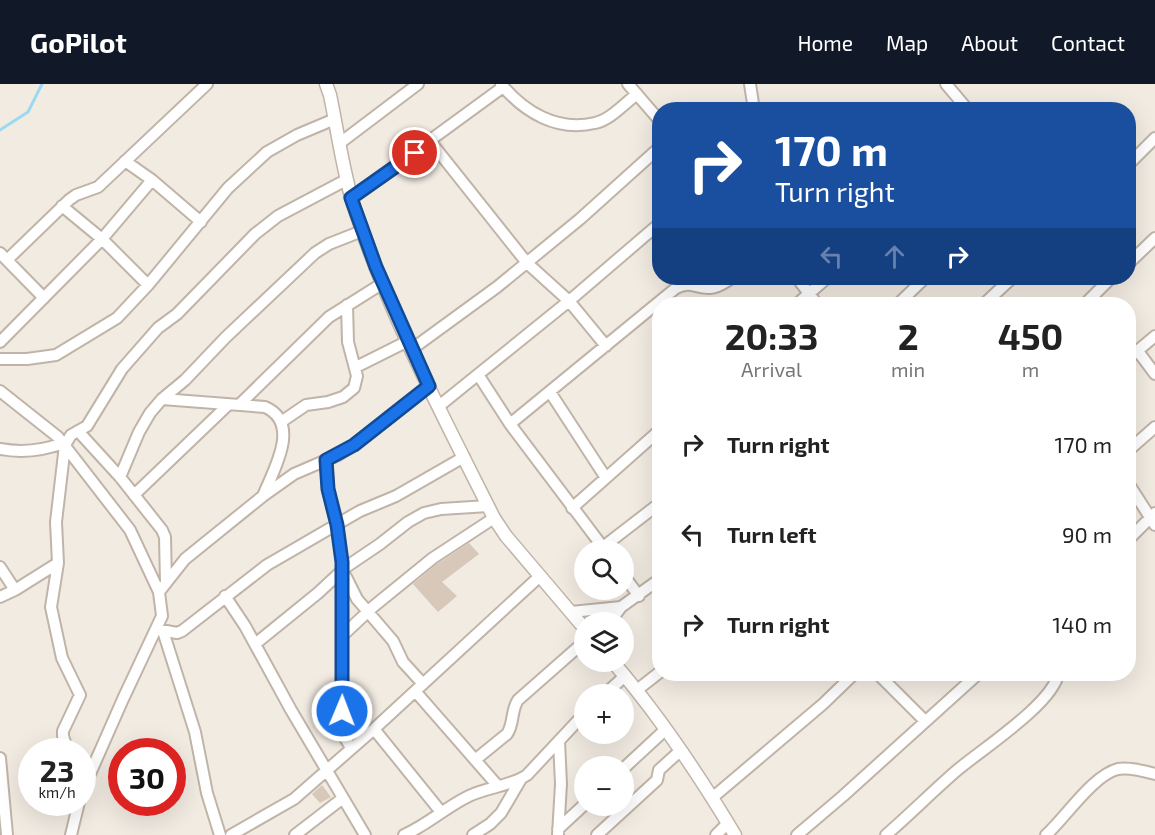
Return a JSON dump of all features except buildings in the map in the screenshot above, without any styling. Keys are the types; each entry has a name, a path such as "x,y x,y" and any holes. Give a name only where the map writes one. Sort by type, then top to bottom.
{"street":[{"path":"44,298 3,256 76,195 98,187 207,84"},
{"path":"326,84 346,180 362,231 429,386 494,518 506,536 574,616"},
{"path":"340,143 418,84"},
{"path":"628,84 652,112"},
{"path":"750,84 753,102"},
{"path":"946,84 961,102"},
{"path":"351,198 502,85 521,105 535,114 557,124 571,126 596,123 613,114 637,94"},
{"path":"0,359 48,356 65,351 117,318 148,285 228,188 267,152 297,135 335,119"},
{"path":"1136,157 1155,138"},
{"path":"430,141 527,263 569,301 606,346"},
{"path":"356,367 410,345 497,287 580,219 652,154"},
{"path":"125,161 152,180 201,222"},
{"path":"0,342 102,239 152,180"},
{"path":"64,738 63,730 80,695 62,658 51,607 58,563 56,522 64,444 72,435 87,426 122,369 158,328 177,314 255,234 278,216 346,180"},
{"path":"62,206 102,239 148,285"},
{"path":"440,406 479,376 652,230"},
{"path":"120,477 139,432 150,413 162,399 185,380 315,253 329,244 362,231"},
{"path":"1136,256 1155,238"},
{"path":"134,495 329,317 383,283"},
{"path":"665,297 682,285"},
{"path":"698,285 711,288 720,285"},
{"path":"802,285 811,297"},
{"path":"805,297 819,285"},
{"path":"905,297 918,285"},
{"path":"992,297 1004,285"},
{"path":"1092,297 1104,285"},
{"path":"281,422 306,405 343,397 354,388 357,382 356,367 348,342 347,305"},
{"path":"510,424 652,308"},
{"path":"1136,352 1155,336"},
{"path":"1136,357 1155,374"},
{"path":"479,376 510,424 597,540"},
{"path":"159,592 185,559 263,496 294,474 354,445 429,386"},
{"path":"0,391 64,444 130,530 159,592 162,616 160,630 128,689 96,761"},
{"path":"550,392 606,478"},
{"path":"162,399 265,407 271,410 281,422 284,433 282,447 263,496"},
{"path":"1136,444 1155,427"},
{"path":"78,431 120,477 165,537 166,583"},
{"path":"572,508 652,437"},
{"path":"0,449 36,450 64,444"},
{"path":"160,630 182,632 267,565 360,511 396,496 464,457"},
{"path":"326,460 328,489 337,525 342,562 342,719 344,736 351,748"},
{"path":"1136,494 1153,518 1136,533"},
{"path":"255,644 341,573 408,522 424,513 441,509 488,506"},
{"path":"615,540 652,510"},
{"path":"343,635 368,611 447,548 494,518"},
{"path":"0,597 58,563"},
{"path":"0,567 15,590"},
{"path":"341,573 346,577 354,594 393,641 419,688 497,785"},
{"path":"231,835 294,799 374,729 540,576"},
{"path":"617,612 652,585"},
{"path":"634,589 639,596"},
{"path":"225,597 255,644 364,835"},
{"path":"571,612 621,607"},
{"path":"160,630 195,732 207,793 220,835"},
{"path":"476,760 507,734 514,706 518,700 574,651"},
{"path":"622,672 680,751 735,835"},
{"path":"616,684 625,676"},
{"path":"637,690 652,678"},
{"path":"712,798 847,681"},
{"path":"885,681 925,721"},
{"path":"798,835 970,681"},
{"path":"886,835 956,771 1033,710 1050,691 1055,681"},
{"path":"404,835 467,797 521,778 532,771 574,725"},
{"path":"374,729 441,812"},
{"path":"634,759 665,730"},
{"path":"558,832 561,784 559,741"},
{"path":"597,835 657,780 659,770 680,751"},
{"path":"0,758 7,835"},
{"path":"1046,835 1059,831 1078,800 1103,778 1118,770 1154,772"},
{"path":"472,835 490,824 501,813 521,778"},
{"path":"295,835 343,798"},
{"path":"558,832 574,815"},
{"path":"71,835 76,816"},
{"path":"716,835 728,823"}],"waterway":[{"path":"0,130 28,112 42,84"}],"route":[{"path":"342,711 342,562 337,525 328,489 326,460 354,445 429,386 376,267 351,198 415,153"}]}
